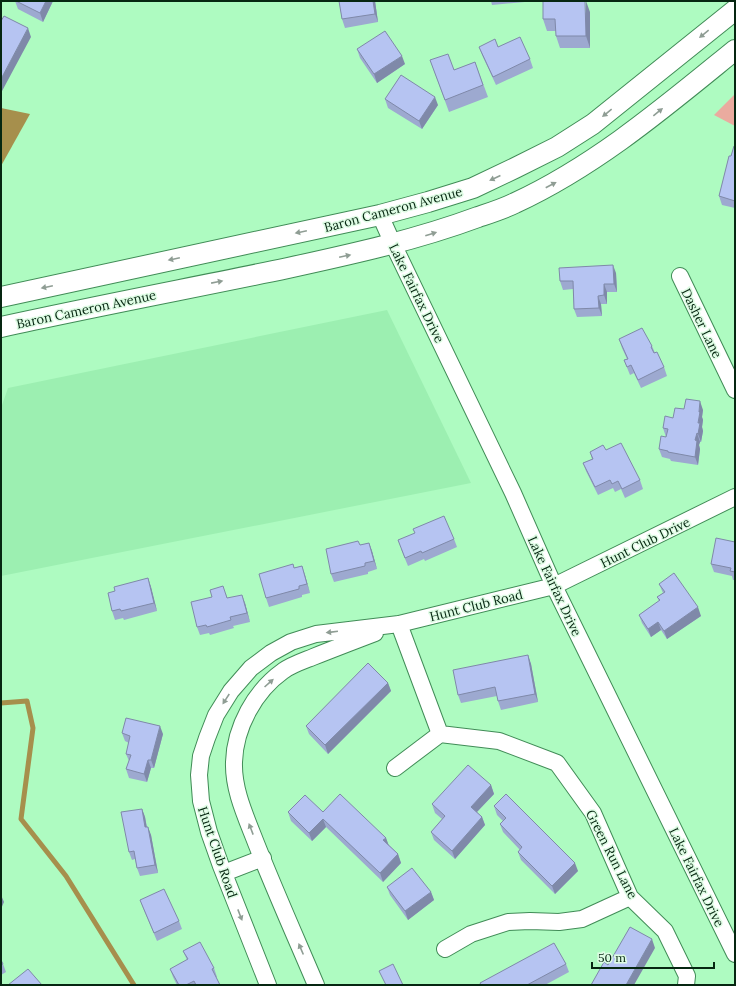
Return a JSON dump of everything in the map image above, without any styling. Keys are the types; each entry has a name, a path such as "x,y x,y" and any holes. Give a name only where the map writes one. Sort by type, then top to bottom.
{"main road":[{"name":"Baron Cameron Avenue","path":"1,298 380,215 473,188 557,147 593,124 735,10"},
{"name":"Baron Cameron Avenue","path":"1,327 354,254 425,236 508,206 555,183 599,156 653,116 735,50"}],"street":[{"name":"Lake Fairfax Drive","path":"380,215 513,493 554,586 735,954"},
{"name":"Dasher Lane","path":"680,276 735,390"},
{"name":"Hunt Club Drive","path":"554,586 735,498"},
{"name":"Hunt Club Road","path":"316,985 262,858 241,803 235,779 234,761 236,744 248,710 262,689 283,671 322,653 399,624 554,586"},
{"name":"Hunt Club Road","path":"268,985 209,832 201,801 199,775 201,756 207,738 216,715 231,691 251,668 271,653 291,642 316,634 399,624"},
{"path":"395,768 440,734 399,624"},
{"name":"Green Run Lane","path":"440,734 498,740 557,763 593,813 630,897 665,931 687,976 686,985"},
{"path":"224,873 262,858"},
{"path":"445,948 471,934 508,922 559,922 582,919 630,897"}],"shaded area":[{"path":"735,94 735,126 714,115"},
{"path":"1,108 30,114 1,166"},
{"path":"387,310 471,483 1,576 1,408 8,388"}],"building":[{"path":"16,1 46,1 40,13"},
{"path":"339,1 373,1 375,14 342,19"},
{"path":"543,1 585,1 586,36 556,36 555,19 543,19"},
{"path":"4,16 28,28 1,79 1,21"},
{"path":"385,31 402,56 374,74 357,49"},
{"path":"520,37 530,59 493,77 479,47 495,39 498,47"},
{"path":"448,54 454,70 475,62 483,85 445,100 430,60"},
{"path":"401,75 435,97 419,121 385,99"},
{"path":"734,146 735,201 719,196 729,156 731,156"},
{"path":"613,265 614,284 604,284 604,295 598,296 599,308 574,309 573,281 560,281 559,268"},
{"path":"642,328 652,346 651,347 654,353 657,352 664,367 638,380 631,365 627,367 624,360 628,359 619,339"},
{"path":"686,399 700,401 698,423 700,423 695,440 697,441 695,457 659,449 661,436 666,437 668,429 663,428 665,416 673,418 675,408 684,409"},
{"path":"621,443 640,480 622,489 618,481 612,484 610,480 595,487 583,463 593,459 590,452 603,445 606,450"},
{"path":"444,516 454,539 422,553 421,551 405,558 398,540 415,533 413,529"},
{"path":"716,538 735,542 735,572 730,571 731,568 711,564"},
{"path":"358,541 360,545 369,543 374,561 365,563 365,566 331,574 326,549"},
{"path":"293,564 294,568 302,566 307,584 299,586 299,589 266,598 259,574"},
{"path":"674,573 698,607 664,631 658,622 648,629 639,615 660,600 657,597 665,592 659,584"},
{"path":"148,578 154,603 121,611 120,609 112,611 108,593 115,591 114,587"},
{"path":"223,586 227,598 242,595 247,613 230,617 231,620 207,627 206,625 197,627 191,602 212,597 210,590"},
{"path":"528,655 535,694 498,701 495,687 458,695 453,670"},
{"path":"368,663 388,683 325,745 306,726"},
{"path":"126,718 160,726 151,760 148,760 144,774 126,769 131,755 126,754 130,736 122,733"},
{"path":"468,765 491,785 471,807 482,817 452,851 431,832 445,816 432,804"},
{"path":"340,794 386,838 383,840 398,854 380,873 323,819 309,833 288,812 305,795 323,812"},
{"path":"506,794 575,863 552,886 518,852 522,847 500,824 506,818 494,806"},
{"path":"142,809 145,827 148,827 155,865 137,868 134,851 129,852 121,812"},
{"path":"412,868 431,892 405,911 387,887"},
{"path":"164,889 179,921 154,933 140,900"},
{"path":"630,927 652,939 626,985 591,985 604,962 608,965"},
{"path":"200,942 214,968 212,969 220,985 196,985 194,981 186,985 179,985 170,969 188,959 183,951"},
{"path":"554,943 566,964 527,985 481,985 480,983"},
{"path":"393,964 403,985 386,985 379,971"},
{"path":"28,969 42,985 8,985"}],"waterway":[{"path":"1,703 27,701 33,728 21,819 66,876 134,985"}]}
